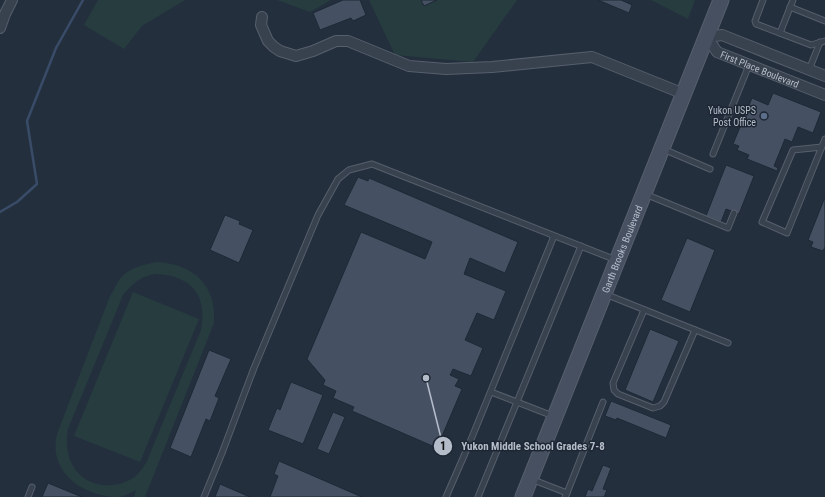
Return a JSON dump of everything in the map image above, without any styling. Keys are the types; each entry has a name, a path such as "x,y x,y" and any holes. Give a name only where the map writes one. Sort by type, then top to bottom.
{"street":[{"path":"0,28 12,0"},
{"name":"Garth Brooks Boulevard","path":"523,497 721,0"},
{"path":"262,17 261,26 271,44 280,51 296,56 313,51 336,41 348,41 409,66 446,69 592,57 684,94"},
{"name":"First Place Boulevard","path":"825,76 722,35 707,37 717,52 825,95"},
{"path":"749,65 756,49"}],"lane":[{"path":"763,0 755,23 811,45 823,42"},
{"path":"780,33 793,0"},
{"path":"790,7 825,21"},
{"path":"809,70 823,42"},
{"path":"713,154 749,65"},
{"path":"822,147 793,150 762,222 787,233 822,147 825,139"},
{"path":"662,149 710,169"},
{"path":"204,497 254,368 318,215 338,179 349,170 372,164 617,261"},
{"path":"644,193 728,228 734,213"},
{"path":"446,497 491,392 554,236"},
{"path":"478,497 581,246"},
{"path":"604,294 728,344"},
{"path":"644,310 613,383 614,390 618,394 653,408 660,406 664,402 695,330"},
{"path":"491,392 555,416"},
{"path":"530,479 566,495 603,402"},
{"path":"28,497 32,487"}],"green space":[{"path":"98,0 185,0 142,26 124,49 84,25"},
{"path":"277,0 331,0 310,12"},
{"path":"369,0 517,0 473,62 395,55"},
{"path":"651,0 695,0 688,19"},
{"path":"157,262 182,267 192,272 200,279 207,288 211,298 214,310 214,323 145,497 134,497 136,490 119,497 105,496 81,487 63,470 58,459 56,447 57,434 110,296 120,279 132,269","holes":["155,274 168,275 187,283 194,289 199,297 203,318 201,330 147,461 142,469 133,478 119,484 101,485 91,482 82,477 71,461 68,451 68,429 123,295 134,284 145,277"]},
{"path":"133,292 199,319 140,462 74,436"}],"building":[{"path":"343,0 360,0 366,15 353,21 351,18 320,30 313,13"},
{"path":"421,0 437,0 424,6"},
{"path":"598,0 621,0 632,5 629,13"},
{"path":"773,93 821,112 813,133 798,127 792,142 785,139 774,166 778,168 777,171 747,159 749,155 737,150 739,146 733,144 752,98 768,105"},
{"path":"726,165 754,176 739,214 726,209 721,222 706,216"},
{"path":"358,177 368,181 369,178 518,242 505,273 470,258 464,274 506,291 494,320 477,313 465,340 483,348 471,376 453,369 450,375 459,379 455,386 462,389 437,448 352,411 354,407 333,398 336,391 323,385 325,380 307,359 361,232 425,259 432,242 344,205"},
{"path":"825,197 825,247 823,251 811,247 813,242 808,240"},
{"path":"225,215 240,221 239,224 253,230 239,263 210,250"},
{"path":"687,238 715,250 690,312 661,300"},
{"path":"650,329 679,341 653,402 625,390"},
{"path":"209,350 231,359 215,396 219,398 210,421 206,419 191,457 170,448"},
{"path":"291,382 323,395 303,444 268,430 277,408 280,410"},
{"path":"611,401 671,425 666,438 617,418 616,420 605,416"},
{"path":"333,412 345,417 329,454 317,449"},
{"path":"279,461 362,497 270,497 278,476 274,474"},
{"path":"603,465 611,468 603,489 607,490 604,497 585,497 588,489 592,491"},
{"path":"48,483 82,497 42,497"},
{"path":"220,484 250,497 215,497"}],"waterway":[{"path":"0,212 17,202 37,184 27,121 56,48 83,0"}],"place":[{"name":"Yukon USPS Post Office","path":"764,116"},
{"name":"Yukon Middle School Grades 7-8","path":"426,378"}]}
